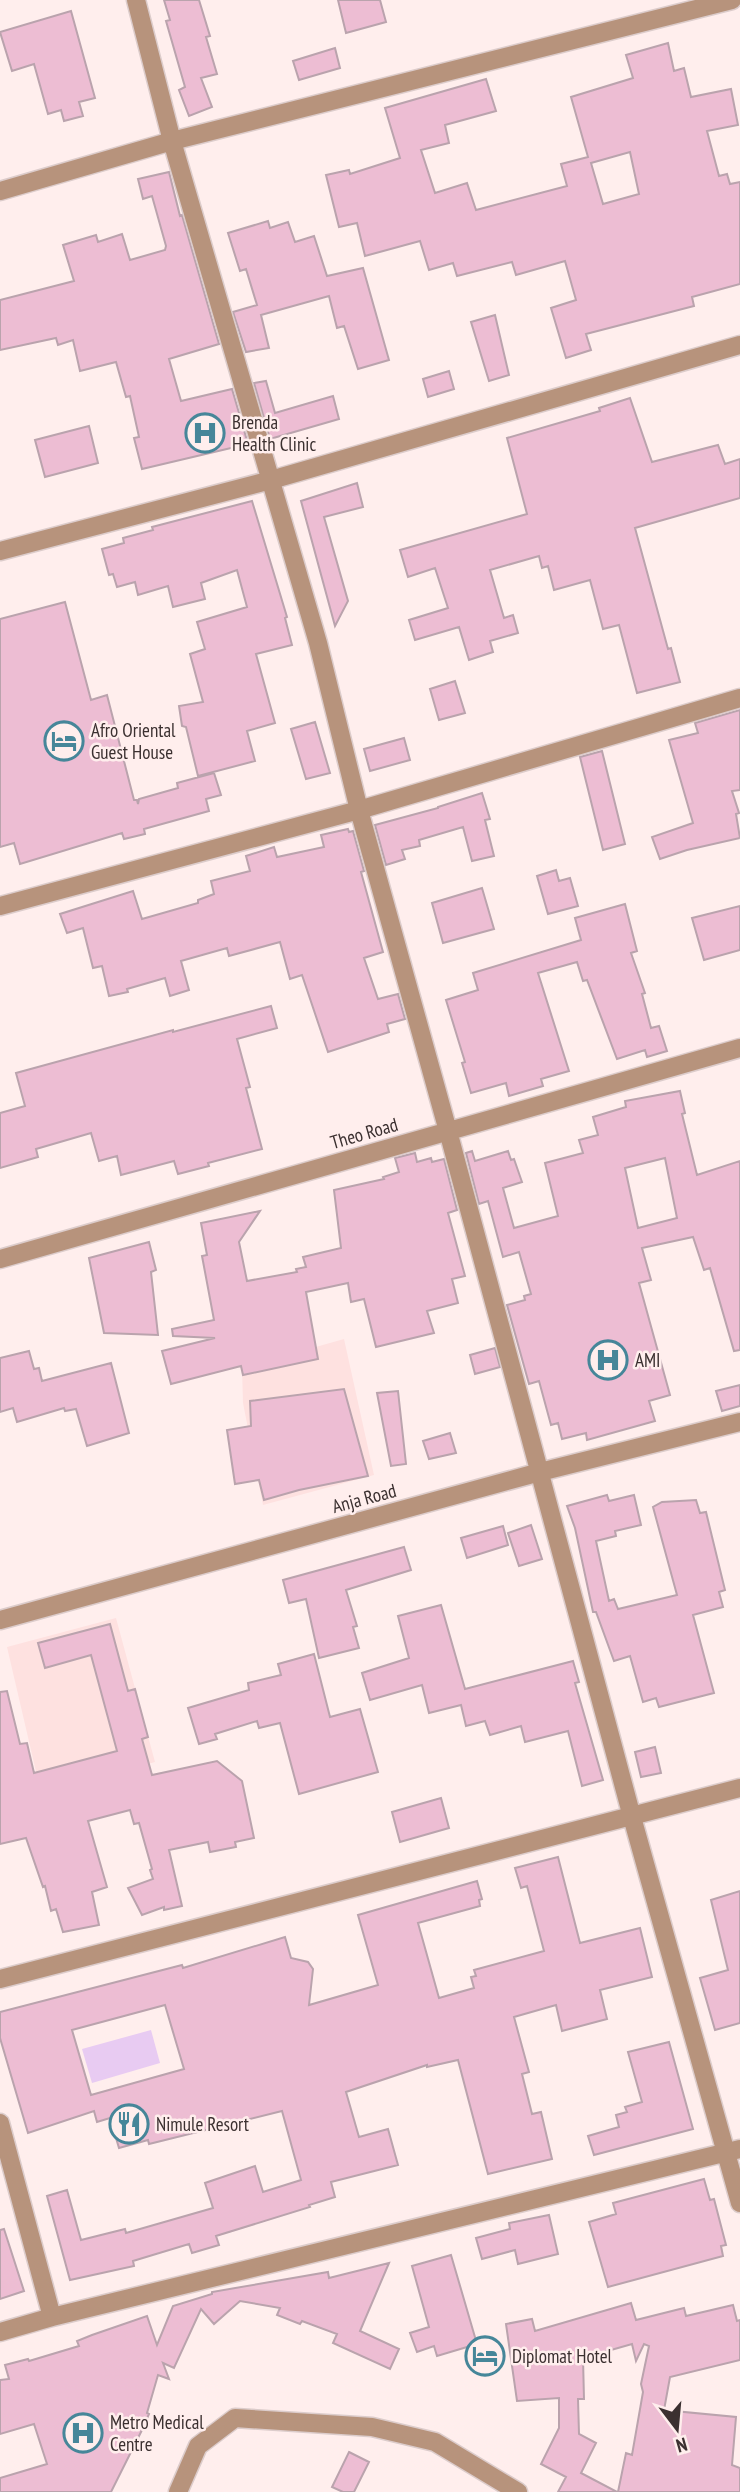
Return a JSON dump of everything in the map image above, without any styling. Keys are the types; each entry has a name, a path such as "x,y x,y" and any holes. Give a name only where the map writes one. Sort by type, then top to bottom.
{"street":[{"path":"136,0 172,141 318,643 359,810 632,1817 734,2150 740,2203"},
{"path":"0,191 172,141 732,0"},
{"path":"0,551 271,480 740,345"},
{"path":"0,906 359,810 740,698"},
{"name":"Theo Road","path":"0,1259 740,1048"},
{"name":"Anja Road","path":"0,1620 540,1472 740,1422"},
{"path":"0,1979 740,1788"},
{"path":"0,2123 52,2317"},
{"path":"0,2332 734,2150"},
{"path":"178,2492 198,2446 235,2418 372,2427 435,2442 518,2492"}],"shaded area":[{"path":"344,1339 374,1475 263,1505 243,1403 242,1368"},
{"path":"116,1618 155,1762 41,1793 7,1647"},
{"path":"151,2030 160,2063 92,2083 82,2049"}],"building":[{"path":"164,0 199,0 210,36 206,37 217,74 201,78 212,107 189,116 179,90 185,87 166,21 170,20"},
{"path":"338,0 380,0 386,22 346,33"},
{"path":"71,11 95,98 79,102 83,116 64,121 61,110 48,114 34,64 12,71 0,32"},
{"path":"668,43 674,71 684,68 691,97 731,89 738,125 707,131 719,176 727,174 730,184 740,182 740,284 692,297 694,306 586,334 591,350 566,358 551,308 576,300 565,261 516,275 512,262 457,276 453,263 429,270 420,241 365,256 357,223 339,227 326,175 349,170 350,174 400,158 385,108 486,79 496,111 445,125 449,143 421,150 435,193 467,183 476,210 567,186 561,164 588,157 571,97 633,78 626,55","holes":["630,152 639,194 603,204 591,163"]},
{"path":"335,48 340,68 299,80 293,61"},
{"path":"169,172 219,344 169,359 181,401 232,389 248,444 142,469 134,438 139,437 130,396 126,397 116,362 80,371 73,340 58,345 56,338 0,350 0,300 74,281 63,245 96,235 98,242 122,234 130,260 165,250 152,196 143,199 138,179"},
{"path":"268,221 270,228 288,222 295,242 314,236 327,276 363,268 389,360 358,369 344,326 337,328 329,296 261,315 269,348 246,352 233,312 257,305 246,269 240,271 228,233"},
{"path":"495,315 509,375 489,381 471,322"},
{"path":"449,371 454,389 428,397 423,379"},
{"path":"266,381 275,413 333,396 339,419 270,439 254,383"},
{"path":"630,398 652,462 718,445 725,464 740,459 740,498 635,528 668,649 671,648 680,682 637,693 619,625 603,629 590,580 554,590 548,566 542,568 539,556 490,570 504,618 513,615 518,633 490,641 493,652 469,660 459,627 415,640 409,620 448,608 435,568 408,577 400,550 527,514 507,438 600,411 599,408"},
{"path":"89,426 98,463 45,477 35,440"},
{"path":"357,483 363,507 324,517 348,601 335,626 301,501"},
{"path":"252,501 287,617 285,618 292,645 256,654 275,723 247,731 255,761 198,776 186,727 182,726 179,706 203,702 190,654 205,649 197,622 247,607 237,570 201,583 205,599 173,607 168,586 138,595 135,582 117,587 113,574 109,575 102,549 124,543 123,538 153,530 152,527"},
{"path":"65,602 91,700 107,695 134,800 137,800 138,804 139,799 178,788 177,783 214,773 221,795 206,799 209,811 144,829 145,834 124,839 122,833 20,864 14,843 0,847 0,619"},
{"path":"455,681 465,713 439,720 430,689"},
{"path":"740,710 740,790 732,791 739,813 736,814 740,838 660,859 652,837 693,823 669,740 698,733 695,723"},
{"path":"315,722 330,773 306,779 291,729"},
{"path":"404,738 410,760 370,771 364,749"},
{"path":"602,751 625,844 603,850 580,757"},
{"path":"482,793 490,819 485,820 494,856 472,861 463,827 419,840 420,846 402,850 405,859 386,865 375,825"},
{"path":"348,829 349,832 353,831 364,871 361,872 383,952 364,958 378,999 398,994 405,1019 387,1024 389,1032 328,1052 302,975 290,979 280,942 229,956 227,948 181,961 189,990 170,996 165,978 109,996 102,966 93,968 83,928 67,933 60,914 133,891 142,919 198,903 198,900 214,894 211,881 250,871 246,856 274,847 277,857 324,847 321,835"},
{"path":"556,870 559,881 570,878 578,906 548,914 537,876"},
{"path":"482,888 494,929 443,943 432,903"},
{"path":"625,904 637,951 631,953 645,993 642,994 651,1028 659,1026 667,1051 647,1057 645,1050 617,1059 587,980 583,981 577,962 538,973 569,1071 541,1079 543,1086 509,1096 506,1083 471,1093 462,1063 465,1062 446,1000 478,990 473,973 581,940 575,918"},
{"path":"740,906 740,950 704,960 692,918"},
{"path":"271,1006 277,1028 237,1039 262,1149 178,1174 174,1161 121,1175 117,1156 99,1161 91,1133 36,1149 38,1157 0,1168 0,1113 25,1106 16,1073"},
{"path":"680,1091 685,1113 682,1114 697,1175 740,1161 740,1350 734,1351 710,1268 704,1270 693,1237 642,1248 651,1280 639,1283 670,1395 649,1401 655,1421 587,1440 586,1433 562,1439 558,1423 551,1425 539,1381 529,1384 507,1305 525,1300 524,1296 531,1294 519,1252 503,1257 488,1201 479,1204 466,1153 472,1151 475,1161 508,1151 511,1160 514,1159 522,1182 503,1188 514,1228 558,1216 545,1163 583,1153 579,1140 598,1135 593,1117 626,1107 625,1101","holes":["665,1158 677,1218 638,1228 625,1168"]},
{"path":"415,1153 417,1162 431,1158 432,1162 444,1159 457,1210 448,1213 465,1276 452,1279 458,1303 427,1311 434,1333 376,1347 364,1299 351,1302 348,1283 306,1292 318,1359 243,1375 241,1366 171,1384 162,1351 215,1338 173,1336 172,1329 214,1320 202,1256 207,1255 201,1223 260,1211 239,1242 247,1281 297,1272 296,1269 306,1267 303,1257 341,1248 334,1190 384,1179 383,1177 399,1172 395,1158"},
{"path":"149,1242 156,1270 151,1272 158,1335 104,1333 89,1258"},
{"path":"495,1348 500,1367 475,1374 470,1355"},
{"path":"29,1351 34,1369 39,1368 42,1381 111,1363 129,1433 87,1446 76,1409 65,1411 64,1408 17,1422 13,1408 0,1412 0,1358"},
{"path":"740,1385 740,1406 722,1411 716,1391"},
{"path":"344,1389 368,1476 264,1500 259,1480 235,1484 227,1430 251,1426 250,1401"},
{"path":"398,1391 406,1464 391,1466 377,1393"},
{"path":"450,1433 456,1453 429,1459 423,1441"},
{"path":"607,1495 609,1501 634,1495 641,1525 615,1531 616,1536 596,1541 609,1601 614,1599 618,1609 677,1595 653,1507 662,1502 696,1500 700,1513 706,1512 725,1590 719,1592 723,1607 693,1615 714,1693 659,1707 656,1698 643,1702 630,1656 614,1661 596,1612 593,1612 575,1528 567,1506"},
{"path":"531,1525 542,1559 519,1566 508,1533"},
{"path":"503,1526 508,1545 467,1558 461,1538"},
{"path":"404,1547 411,1570 346,1590 357,1626 353,1627 359,1648 319,1658 306,1599 289,1603 283,1580"},
{"path":"441,1605 465,1689 573,1661 579,1682 575,1683 603,1780 582,1786 568,1731 525,1742 521,1726 490,1735 485,1721 466,1726 461,1705 429,1713 422,1685 370,1700 362,1673 409,1658 398,1616"},
{"path":"110,1624 128,1691 135,1689 148,1737 142,1739 152,1775 217,1761 242,1781 254,1838 235,1842 236,1847 210,1852 208,1842 169,1850 182,1906 164,1910 164,1907 142,1915 128,1888 153,1879 139,1823 134,1824 130,1810 88,1821 107,1887 92,1892 99,1925 63,1932 56,1909 51,1911 45,1886 43,1887 26,1838 0,1844 0,1692 7,1691 20,1744 27,1743 34,1773 117,1751 91,1655 45,1668 38,1643"},
{"path":"314,1654 330,1717 360,1709 378,1772 299,1794 280,1723 259,1728 257,1721 215,1734 217,1739 199,1744 188,1708 249,1690 248,1683 281,1675 278,1664"},
{"path":"655,1747 661,1773 641,1777 635,1752"},
{"path":"441,1798 449,1828 400,1842 392,1812"},
{"path":"558,1857 580,1943 640,1928 652,1977 600,1990 607,2019 562,2031 556,2005 514,2017 529,2072 522,2074 532,2114 541,2112 552,2159 488,2174 458,2060 427,2065 346,2092 359,2137 388,2129 398,2165 331,2182 335,2197 216,2236 219,2245 192,2253 189,2244 133,2261 134,2266 70,2280 47,2196 67,2190 81,2240 125,2229 126,2233 213,2208 205,2183 255,2166 263,2192 301,2180 282,2111 149,2144 148,2140 119,2148 110,2118 97,2122 94,2111 28,2133 0,2038 0,2012 182,1965 183,1968 285,1937 291,1958 308,1962 313,1969 309,2005 378,1985 358,1915 477,1881 482,1899 479,1900 480,1906 418,1923 439,1998 474,1988 471,1977 476,1976 474,1970 544,1951 527,1886 521,1888 515,1868","holes":["165,2005 184,2069 91,2095 72,2030"]},
{"path":"740,1891 740,2023 715,2030 700,1978 728,1970 711,1900"},
{"path":"669,2042 693,2129 594,2155 588,2136 619,2127 616,2115 627,2112 625,2107 642,2102 628,2052"},
{"path":"704,2179 710,2200 714,2199 726,2245 721,2246 723,2256 608,2287 589,2222 616,2214 613,2203"},
{"path":"549,2215 558,2254 518,2264 515,2250 482,2259 476,2238 510,2229 509,2223"},
{"path":"4,2229 24,2291 0,2299 0,2230"},
{"path":"451,2255 477,2344 437,2356 434,2346 417,2352 410,2333 429,2327 412,2266"},
{"path":"389,2263 360,2331 399,2349 390,2369 333,2343 337,2334 277,2315 280,2308 240,2301 214,2324 201,2309 174,2368 163,2363 169,2379 158,2375 147,2413 149,2414 111,2492 0,2492 0,2478 47,2464 34,2424 0,2434 0,2380 9,2379 5,2365 79,2346 77,2341 147,2316 157,2345 173,2306 212,2292 328,2272 329,2278"},
{"path":"631,2303 636,2320 684,2308 686,2316 733,2305 737,2321 740,2320 740,2360 670,2377 664,2410 736,2417 732,2465 740,2468 740,2492 618,2492 626,2453 632,2455 649,2346 644,2344 636,2361 632,2344 583,2358 584,2399 578,2399 579,2434 596,2443 581,2473 617,2492 558,2492 566,2477 541,2464 559,2428 559,2398 517,2401 506,2324 532,2319 535,2331"},
{"path":"349,2452 369,2462 354,2492 343,2492 332,2487"}],"place":[{"name":"Brenda Health Clinic","path":"205,433"},
{"name":"Afro Oriental Guest House","path":"64,741"},
{"name":"AMI","path":"608,1360"},
{"name":"Nimule Resort","path":"129,2124"},
{"name":"Diplomat Hotel","path":"485,2356"},
{"name":"Metro Medical Centre","path":"83,2433"}]}
